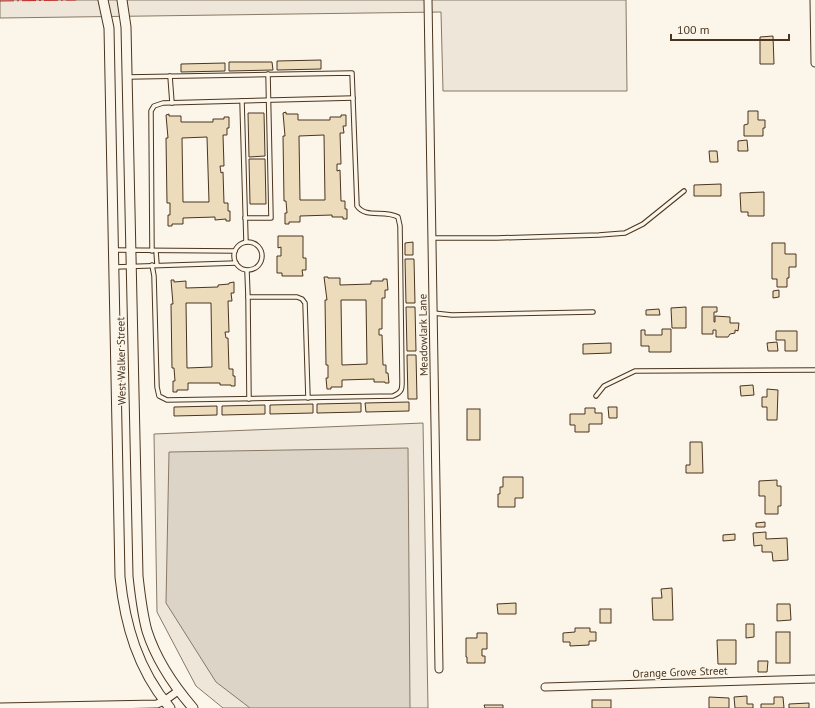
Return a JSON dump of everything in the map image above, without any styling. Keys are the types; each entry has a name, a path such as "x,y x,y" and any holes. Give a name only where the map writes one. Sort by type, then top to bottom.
{"street":[{"name":"West Walker Street","path":"104,0 109,28 120,577 123,603 131,637 146,670 164,701 170,708"},
{"name":"West Walker Street","path":"122,0 126,27 138,576 140,601 148,632 161,662 178,691 193,708"},
{"name":"Meadowlark Lane","path":"428,0 439,669"},
{"path":"814,0 815,63"},
{"name":"Orange Grove Street","path":"545,687 815,679"},
{"path":"0,707 157,704 178,691"}],"lane":[{"path":"127,78 352,73 353,98 357,206 360,210 366,213 391,213 398,217 400,226 402,388 399,394 393,396 167,400 159,396 157,387 151,111 154,106 163,103 353,98"},
{"path":"245,218 271,218 268,74"},
{"path":"170,76 172,103"},
{"path":"242,101 246,242"},
{"path":"432,238 599,235 625,233 643,224 684,191"},
{"path":"246,242 258,246 263,254 259,267 247,271 242,269 236,263 234,255 235,251 241,244 246,242"},
{"path":"113,250 235,251"},
{"path":"114,267 236,263"},
{"path":"247,271 250,399"},
{"path":"248,297 298,296 305,303 308,398"},
{"path":"433,313 452,315 593,312"},
{"path":"596,396 604,386 635,371 815,370"}],"shaded area":[{"path":"0,0 626,0 627,91 443,91 441,12 0,18"},
{"path":"423,423 428,708 223,708 196,686 157,612 154,434"},
{"path":"408,448 410,708 250,708 216,682 166,603 169,452"}],"building":[{"path":"773,36 774,64 760,64 760,37"},
{"path":"321,60 321,69 277,70 277,61"},
{"path":"229,62 272,62 273,70 229,71"},
{"path":"225,63 225,71 181,72 181,64"},
{"path":"748,111 758,111 758,120 765,120 763,136 744,136 744,125 748,124"},
{"path":"248,113 264,113 265,156 249,157"},
{"path":"283,113 298,114 298,120 330,120 330,117 341,117 341,115 346,115 346,126 343,126 344,133 340,133 341,164 337,164 337,171 340,170 341,201 345,201 347,219 343,219 343,217 332,217 332,215 300,216 300,222 289,222 289,224 285,224 285,213 287,213 286,201 284,201 283,136 285,136","holes":["324,135 325,200 300,200 299,136"]},
{"path":"166,115 181,116 181,122 213,122 213,119 224,119 224,117 229,117 229,128 227,128 227,135 223,135 224,166 220,166 221,173 223,172 224,203 228,203 230,221 226,221 226,219 215,220 215,217 183,218 183,224 172,224 172,226 168,226 170,203 167,203 166,138 168,138","holes":["207,137 209,202 183,202 182,138"]},
{"path":"747,140 748,151 738,151 738,141"},
{"path":"709,151 717,151 718,162 710,162"},
{"path":"249,159 265,159 266,204 250,204"},
{"path":"721,184 721,196 694,196 694,185"},
{"path":"764,192 764,216 748,216 748,212 741,212 740,193"},
{"path":"278,236 303,236 303,258 306,258 306,270 302,270 303,276 282,276 282,273 277,273 277,256 281,256 281,247 278,248"},
{"path":"413,242 413,255 405,255 405,243"},
{"path":"772,243 785,243 785,254 796,254 796,267 789,267 787,287 777,287 777,279 772,279"},
{"path":"405,259 414,259 415,303 406,303"},
{"path":"324,277 340,278 340,285 371,284 371,281 383,281 383,279 387,279 388,290 385,290 385,298 382,298 382,329 379,329 379,335 382,335 383,365 386,365 386,373 388,373 389,383 374,382 374,379 342,380 342,387 331,387 331,389 327,389 326,378 328,378 328,365 326,365 325,300 327,300","holes":["341,300 366,300 367,364 342,365"]},
{"path":"171,280 174,280 174,282 186,281 186,288 218,287 218,285 234,282 234,293 231,293 232,301 228,301 229,332 225,332 226,338 228,338 229,369 233,369 235,386 220,385 220,383 188,383 188,390 177,390 177,392 173,392 173,381 175,381 174,368 172,368 171,304 173,304","holes":["186,303 211,303 212,367 187,368"]},
{"path":"779,290 779,297 773,298 773,291"},
{"path":"406,307 415,307 416,351 407,351"},
{"path":"686,307 686,328 672,328 671,308"},
{"path":"702,307 717,307 717,312 714,312 714,322 715,316 730,317 730,323 739,323 738,331 735,330 735,333 730,334 728,337 716,337 716,330 713,330 713,334 702,334"},
{"path":"659,309 660,315 646,315 646,310"},
{"path":"662,329 671,329 671,352 649,352 649,346 641,346 641,330 645,330 645,335 662,335"},
{"path":"776,331 797,331 797,351 785,351 785,340 776,340"},
{"path":"777,342 778,351 768,351 767,343"},
{"path":"611,343 611,353 583,354 583,344"},
{"path":"407,355 416,355 417,399 408,399"},
{"path":"753,385 754,395 741,396 740,386"},
{"path":"767,389 778,390 777,420 767,420 767,407 762,407 762,397 767,397"},
{"path":"409,402 409,411 366,412 365,403"},
{"path":"361,403 361,412 317,413 317,404"},
{"path":"313,404 313,413 270,414 270,405"},
{"path":"265,405 265,414 222,415 222,406"},
{"path":"217,406 217,415 174,416 174,407"},
{"path":"608,407 617,407 617,418 609,418"},
{"path":"585,408 595,408 595,413 602,413 602,424 589,424 589,432 575,432 575,425 570,425 570,414 585,414"},
{"path":"467,409 480,409 480,440 467,440"},
{"path":"690,442 702,442 703,473 686,473 686,465 690,465"},
{"path":"503,477 523,477 523,498 515,498 515,507 498,507 498,494 500,494 500,487 503,487"},
{"path":"777,480 777,486 781,486 781,506 778,506 778,514 765,514 765,496 759,496 759,481"},
{"path":"765,522 765,527 756,527 756,523"},
{"path":"766,532 766,539 787,538 788,560 773,561 772,552 762,552 762,545 754,546 753,533"},
{"path":"735,534 735,540 723,541 723,535"},
{"path":"672,588 673,620 653,620 652,598 662,598 661,589"},
{"path":"516,603 516,614 498,614 497,604"},
{"path":"777,604 790,604 791,620 777,621"},
{"path":"600,609 611,609 611,623 600,623"},
{"path":"746,624 754,624 754,637 746,638"},
{"path":"575,628 590,628 590,632 596,632 596,641 589,641 589,645 570,646 570,642 563,642 563,633 575,632"},
{"path":"776,632 790,632 790,663 776,663"},
{"path":"477,633 487,633 487,649 482,649 482,656 485,656 485,663 467,663 466,638 477,638"},
{"path":"717,640 736,640 736,664 718,664"},
{"path":"758,661 768,661 767,672 758,672"},
{"path":"747,696 747,704 753,704 753,708 735,708 734,697"},
{"path":"709,697 729,698 729,708 709,708"},
{"path":"774,697 783,697 784,708 761,708 761,704 774,704"},
{"path":"592,700 611,700 611,708 592,708"},
{"path":"809,703 809,708 789,708 789,704"},
{"path":"484,705 503,705 503,708 485,708"}],"power":[{"path":"0,1 76,0"}]}
